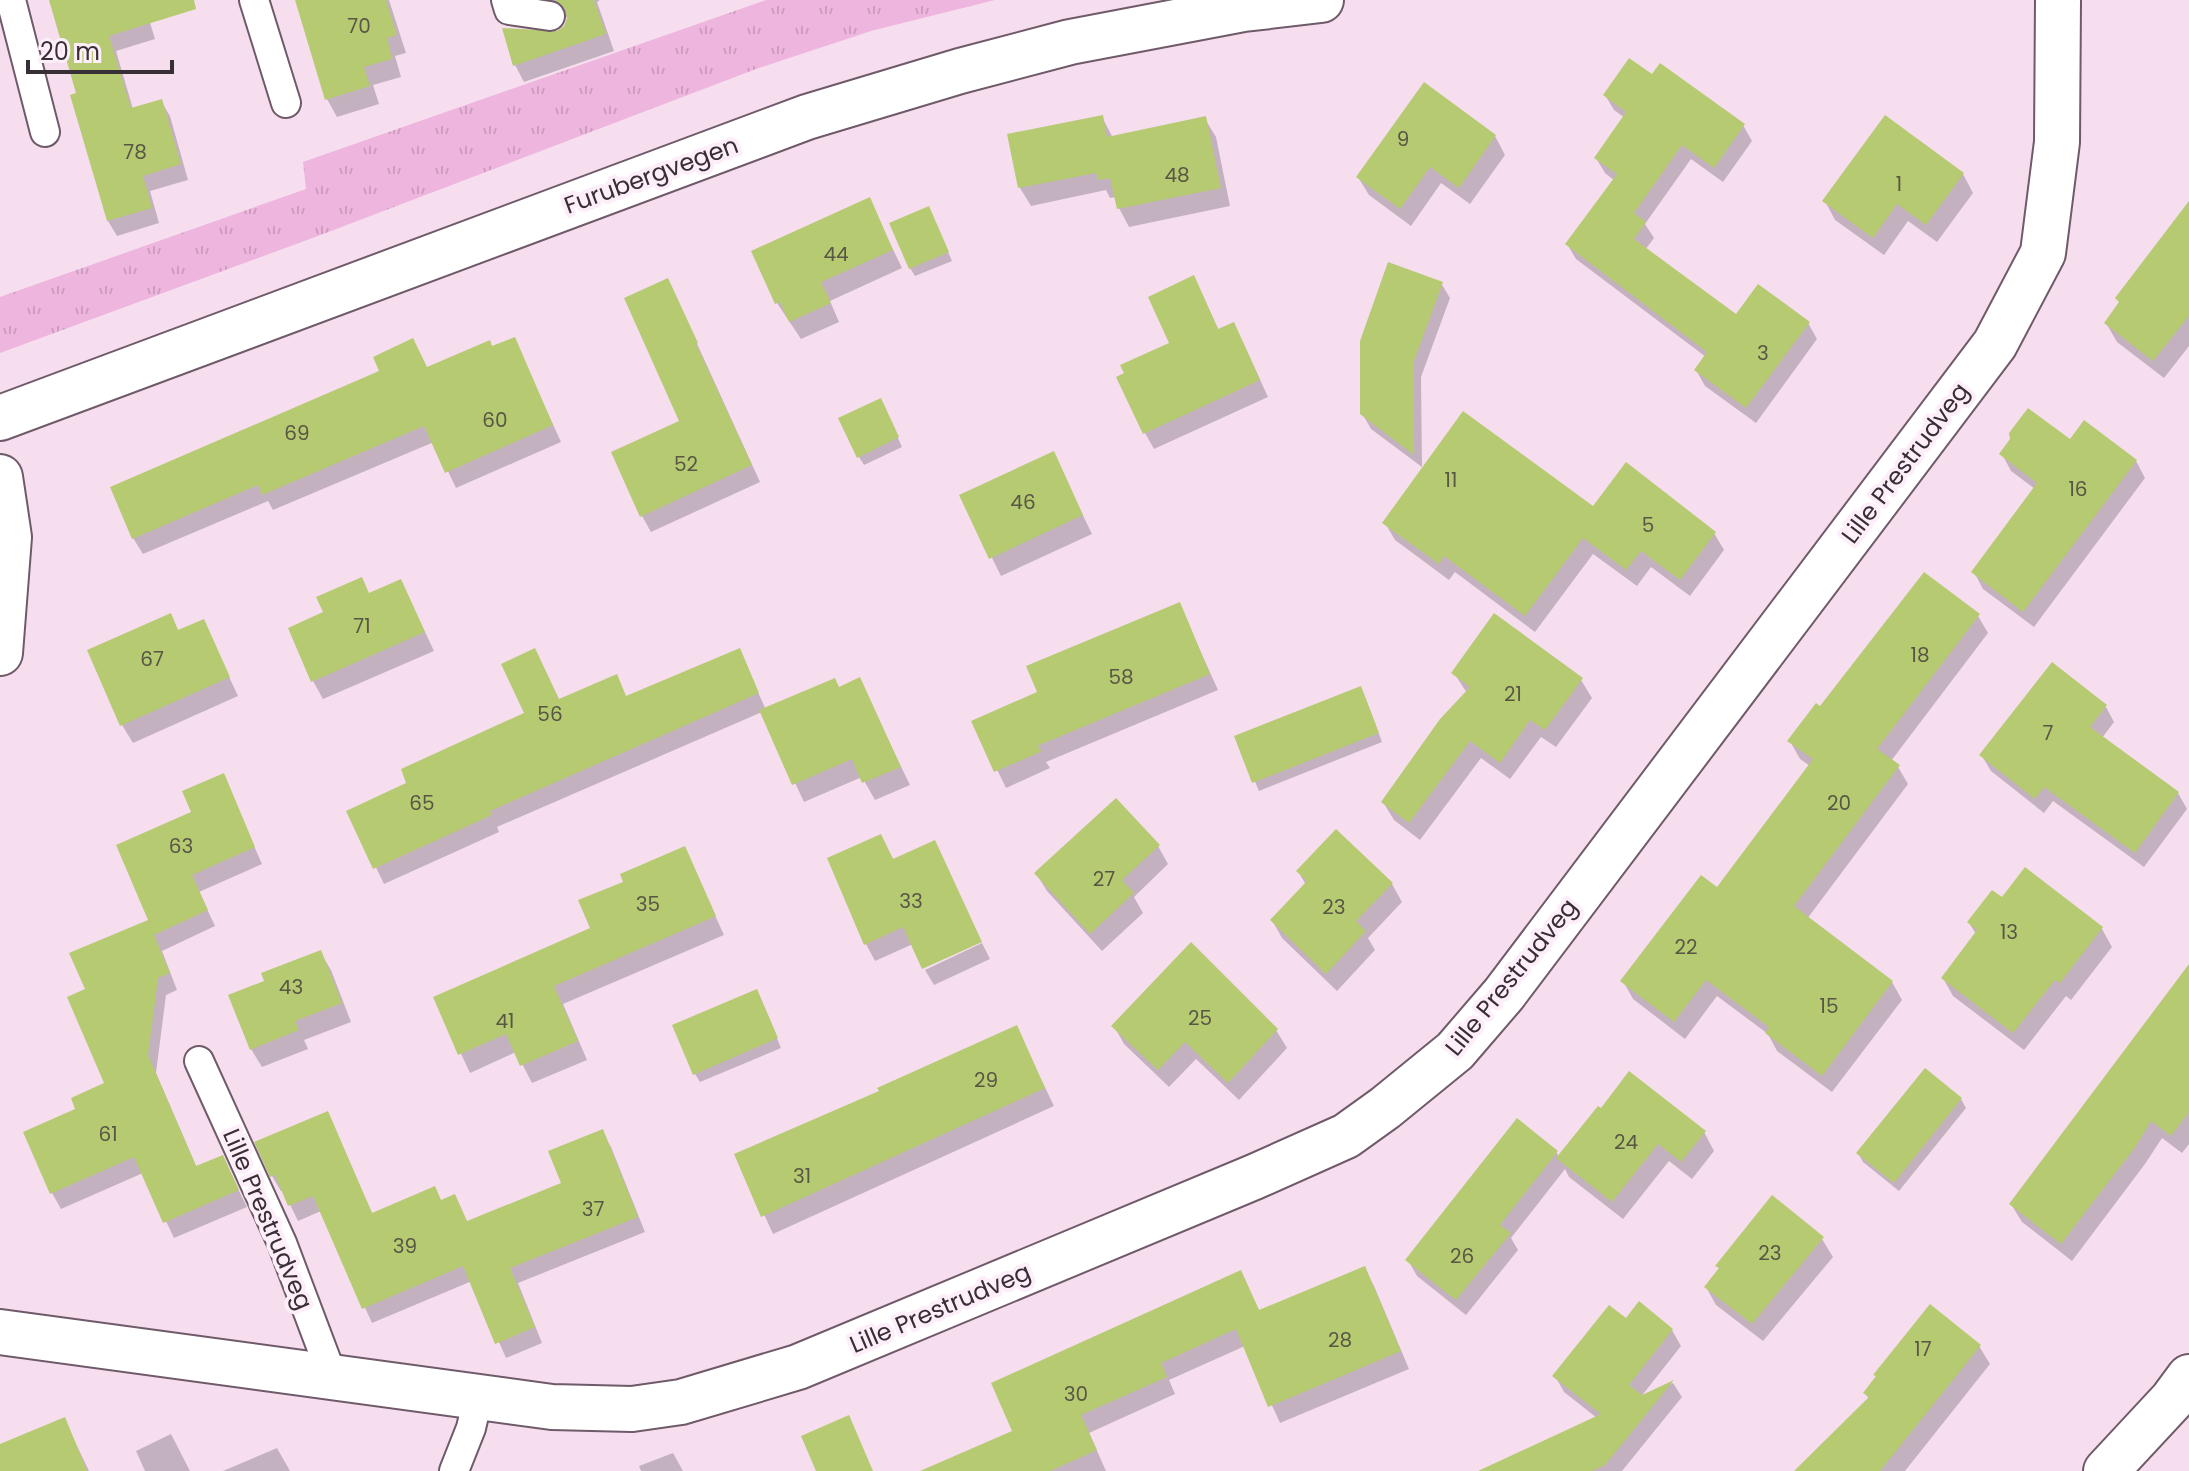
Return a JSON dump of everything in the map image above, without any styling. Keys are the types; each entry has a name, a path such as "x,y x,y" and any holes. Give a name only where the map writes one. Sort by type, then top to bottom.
{"street":[{"name":"Furubergvegen","path":"0,418 807,117 1070,42 1244,9 1321,0"},
{"name":"Lille Prestrudveg","path":"0,1332 552,1407 632,1409 681,1402 798,1367 1346,1136 1455,1051 1504,994 1995,344 2043,253 2057,142 2058,0"},
{"path":"0,477 9,537 0,653"},
{"path":"2106,1471 2172,1400 2189,1377"}],"lane":[{"path":"11,0 45,132"},
{"path":"254,0 286,103"},
{"path":"506,0 509,10 550,16"},
{"name":"Lille Prestrudveg","path":"199,1061 282,1243 333,1378"},
{"path":"454,1471 471,1428 478,1398"}],"green space":[{"path":"766,0 995,0 871,31 756,69 0,353 0,297 306,189 303,162"}],"building":[{"path":"49,0 194,0 196,9 109,36 131,108 162,99 181,164 143,176 152,208 107,221 70,95 76,93"},
{"path":"295,0 386,0 397,35 387,38 392,59 364,67 370,86 325,100"},
{"path":"555,0 594,0 606,34 513,66 502,28 557,31 564,26 567,18 565,9"},
{"path":"1629,58 1652,74 1660,63 1745,124 1714,168 1682,145 1634,213 1646,222 1634,239 1736,314 1758,284 1810,322 1746,408 1694,370 1707,352 1565,244 1617,174 1594,158 1626,112 1603,95"},
{"path":"1424,82 1496,135 1459,188 1430,167 1400,209 1356,177"},
{"path":"1103,115 1107,137 1206,116 1221,188 1117,209 1110,178 1098,180 1096,173 1018,188 1007,134"},
{"path":"1885,115 1964,173 1926,225 1897,204 1873,238 1822,201"},
{"path":"870,197 893,250 821,282 831,303 789,322 780,302 775,304 751,251"},
{"path":"2189,201 2189,316 2153,361 2104,323 2119,302 2115,298"},
{"path":"929,206 949,252 909,269 889,223"},
{"path":"1388,262 1443,282 1414,361 1414,455 1360,414 1360,341"},
{"path":"1194,275 1218,329 1234,322 1260,380 1143,434 1116,377 1124,373 1120,365 1169,343 1148,297"},
{"path":"668,278 752,465 640,517 611,452 679,421 624,298"},
{"path":"515,337 553,425 445,473 424,426 262,495 258,485 132,539 110,487 379,371 373,357 413,338 427,367 490,340 492,346"},
{"path":"881,398 899,437 857,458 838,418"},
{"path":"2028,408 2070,439 2084,420 2137,460 2023,612 1971,572 2037,483 1999,454 2010,439 2009,433"},
{"path":"1463,411 1593,506 1626,462 1716,532 1680,580 1641,551 1626,570 1583,538 1525,616 1444,556 1439,564 1382,523"},
{"path":"1054,451 1083,515 989,559 959,495"},
{"path":"1924,572 1980,614 1877,749 1900,765 1794,906 1893,981 1822,1076 1765,1033 1769,1027 1706,980 1674,1022 1620,981 1701,875 1717,887 1813,759 1787,741 1816,703 1820,706"},
{"path":"362,577 369,593 401,579 425,632 311,682 288,628 323,612 316,597"},
{"path":"1180,602 1210,674 1037,746 1042,751 994,772 971,721 1037,692 1026,666"},
{"path":"171,613 178,630 204,619 230,677 120,726 87,650"},
{"path":"1494,613 1583,678 1545,730 1530,720 1500,763 1470,741 1409,823 1381,802 1440,719 1470,687 1451,673"},
{"path":"535,648 559,699 617,674 626,696 740,648 759,693 490,811 492,815 373,869 346,811 406,783 401,769 524,713 501,664"},
{"path":"2052,662 2107,705 2090,727 2179,792 2135,853 2044,787 2035,799 1979,755"},
{"path":"860,677 901,767 862,783 852,759 792,785 759,710 835,678 839,687"},
{"path":"1361,686 1379,733 1252,783 1234,736"},
{"path":"224,773 255,847 192,875 208,910 154,935 170,973 158,978 148,1055 196,1166 223,1155 239,1190 163,1223 134,1157 50,1194 23,1132 75,1109 71,1098 104,1083 67,997 85,989 69,953 148,920 116,845 191,812 182,791"},
{"path":"1116,798 1160,845 1122,880 1134,893 1090,934 1034,873"},
{"path":"1336,829 1393,883 1356,921 1366,931 1326,974 1270,920 1307,881 1296,871"},
{"path":"881,834 893,859 935,840 982,942 922,969 903,927 864,945 827,858"},
{"path":"685,846 716,916 554,986 578,1041 520,1066 506,1034 458,1055 433,997 590,928 578,900 623,882 620,874"},
{"path":"2025,867 2103,927 2060,983 2055,980 2013,1033 1941,978 1977,930 1967,922 1992,890 2002,897"},
{"path":"1191,942 1278,1029 1228,1083 1185,1042 1158,1070 1111,1026"},
{"path":"321,950 342,1003 295,1021 299,1030 250,1050 228,995 264,981 261,973"},
{"path":"2189,964 2189,1112 2171,1136 2151,1121 2136,1146 2061,1244 2009,1204"},
{"path":"757,989 778,1038 693,1075 672,1025"},
{"path":"1017,1025 1045,1088 761,1217 734,1154 879,1091 877,1088"},
{"path":"1925,1068 1962,1098 1894,1183 1856,1153"},
{"path":"1629,1071 1706,1131 1681,1162 1658,1144 1612,1202 1556,1158"},
{"path":"328,1111 372,1213 435,1186 441,1200 455,1194 467,1221 561,1183 548,1151 603,1129 638,1217 510,1268 535,1327 495,1344 463,1266 362,1309 313,1196 288,1206 275,1175 270,1177 254,1142"},
{"path":"1517,1118 1558,1151 1500,1225 1511,1233 1456,1300 1405,1260"},
{"path":"1772,1195 1824,1237 1752,1324 1704,1287 1719,1268 1715,1266"},
{"path":"1365,1266 1401,1351 1268,1407 1236,1329 1161,1363 1167,1377 1081,1415 1097,1450 1050,1471 920,1471 1012,1431 991,1383 1241,1270 1259,1310"},
{"path":"1639,1301 1673,1329 1629,1385 1642,1395 1674,1380 1605,1465 1592,1471 1478,1471 1601,1414 1552,1376 1609,1305 1626,1318"},
{"path":"1930,1304 1981,1345 1880,1471 1794,1471 1869,1397 1863,1393 1876,1376 1873,1375"},
{"path":"849,1415 873,1471 816,1471 801,1436"},
{"path":"65,1417 87,1471 0,1471 0,1444"}]}
